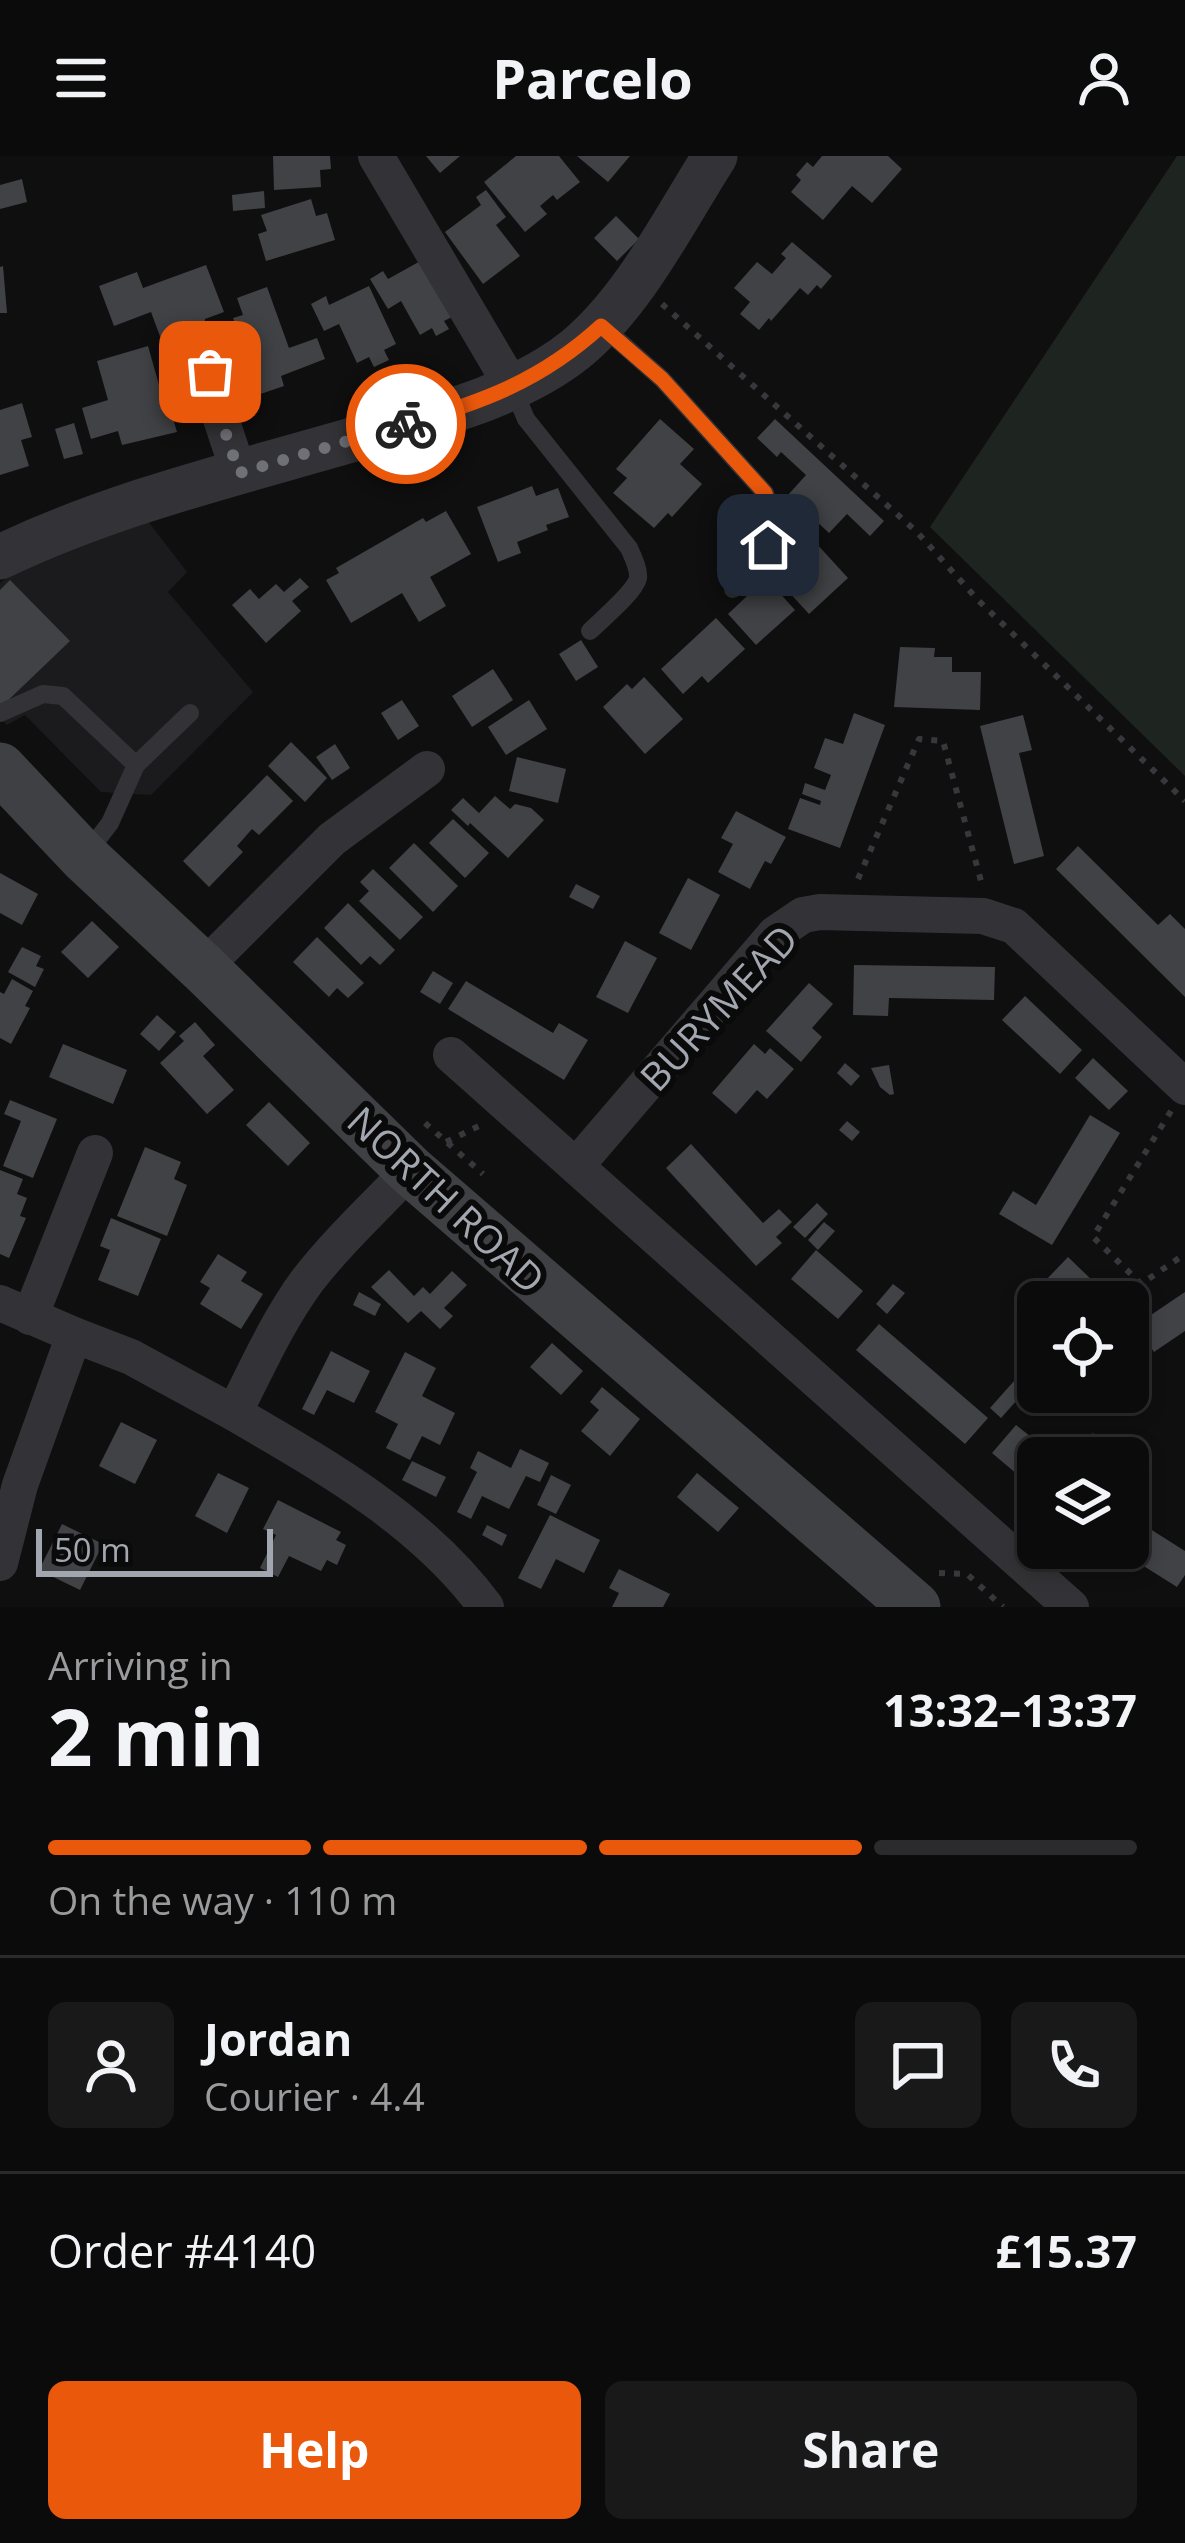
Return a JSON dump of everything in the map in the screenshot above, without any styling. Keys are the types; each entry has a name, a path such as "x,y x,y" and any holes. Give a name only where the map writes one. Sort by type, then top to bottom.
{"main road":[{"name":"NORTH ROAD","path":"0,768 84,857 410,1170 923,1590"}],"street":[{"path":"376,156 513,388"},
{"path":"0,556 100,513 415,422 513,388 562,360 601,326 715,156"},
{"path":"210,372 239,473"},
{"path":"203,968 402,775"},
{"name":"BURYMEAD","path":"576,1166 775,934 802,915 820,911 982,916 1014,926 1179,1097"},
{"path":"451,1055 1071,1607"},
{"path":"95,1153 15,1310 131,1357 300,1451 381,1504 444,1557 486,1607"},
{"path":"234,1413 306,1283 410,1170"},
{"path":"0,1563 20,1485 74,1335"}],"lane":[{"path":"601,326 662,379 765,493 774,525 768,545 733,589"},
{"path":"513,388 526,419 629,548 639,575 590,631"},
{"path":"0,712 43,694 63,696 136,765"},
{"path":"84,857 110,824 136,765 190,713"}],"path":[{"path":"636,280 916,532 978,600 1185,801"},
{"path":"849,911 860,868 919,739 943,741 985,898 982,916"},
{"path":"1179,1097 1094,1238 1141,1284 1185,1254"},
{"path":"411,1110 499,1188"},
{"path":"923,1590 968,1574 1003,1607"}],"shaded area":[{"path":"1177,156 1185,156 1185,776 930,527"},
{"path":"147,520 187,572 168,592 253,692 151,795 101,792 25,715 7,725 0,718 0,583 14,573"}],"building":[{"path":"273,156 330,156 331,169 320,170 321,187 274,190"},
{"path":"426,156 460,156 440,173"},
{"path":"516,156 559,156 580,182 557,200 553,195 540,206 547,214 525,232 484,182"},
{"path":"577,156 630,156 608,182"},
{"path":"822,156 888,156 902,169 872,203 852,186 823,220 791,192 807,162 813,167"},
{"path":"22,179 27,202 0,209 0,185"},
{"path":"486,190 506,217 496,225 520,256 483,284 445,232 481,205 476,197"},
{"path":"264,191 265,208 233,211 232,195"},
{"path":"311,199 316,216 327,213 335,240 266,261 258,234 267,231 261,215"},
{"path":"616,216 639,239 617,261 594,238"},
{"path":"792,242 832,276 808,295 800,288 759,330 740,314 750,302 734,288 757,262 772,274"},
{"path":"426,258 458,314 444,321 449,329 436,336 432,328 420,335 401,301 388,309 370,279 383,271 388,279"},
{"path":"206,265 224,312 205,319 204,329 193,333 188,329 161,339 151,312 114,326 99,286 137,272 143,288"},
{"path":"3,266 7,313 0,313"},
{"path":"369,286 396,344 384,350 389,360 374,367 369,357 357,363 339,324 324,331 311,304 326,296 329,305"},
{"path":"267,287 289,348 317,338 325,359 281,376 284,386 252,397 241,367 253,362 233,318 243,315 237,298"},
{"path":"184,337 192,362 180,365 173,340"},
{"path":"148,346 177,432 122,445 118,431 91,439 82,408 108,400 97,361"},
{"path":"22,403 32,437 21,440 29,466 0,475 0,410"},
{"path":"660,419 694,449 680,464 702,484 672,517 668,513 654,528 613,493 627,478 616,469"},
{"path":"775,419 884,521 870,536 847,514 829,533 788,495 806,475 757,438"},
{"path":"74,423 83,454 64,459 55,429"},
{"path":"532,486 536,496 558,488 569,517 517,542 521,553 498,562 477,507"},
{"path":"446,511 471,554 430,577 446,606 419,622 402,593 351,623 326,580 339,573 336,568 423,518 426,522"},
{"path":"815,542 848,578 809,614 776,578"},
{"path":"300,578 309,587 292,601 301,611 266,643 232,605 250,589 259,599 276,584 284,592"},
{"path":"766,578 795,610 756,645 728,614"},
{"path":"10,580 70,641 0,708 0,590"},
{"path":"716,618 745,649 708,683 702,676 683,694 661,669"},
{"path":"581,640 598,667 576,681 559,654"},
{"path":"900,647 935,648 934,657 952,657 952,672 981,672 980,710 894,707"},
{"path":"493,669 513,700 472,727 452,696"},
{"path":"644,677 683,719 645,754 603,707 627,684 632,689"},
{"path":"402,700 419,726 398,740 381,713"},
{"path":"529,700 547,729 506,755 488,727"},
{"path":"854,713 885,725 840,848 788,829 800,798 820,805 821,801 802,794 805,783 825,790 831,775 814,768 825,738 843,744"},
{"path":"1023,715 1032,750 1019,753 1044,856 1014,864 980,726"},
{"path":"291,742 327,778 305,802 268,766"},
{"path":"335,744 350,768 332,780 316,757"},
{"path":"517,757 566,769 558,803 509,791"},
{"path":"267,775 293,801 259,835 252,829 237,846 243,852 209,887 183,861"},
{"path":"495,796 510,809 515,804 531,808 544,820 508,858 451,810 463,798 479,813"},
{"path":"736,811 786,837 771,864 765,861 750,889 718,872 733,844 721,838"},
{"path":"453,819 489,853 465,878 429,843"},
{"path":"414,843 458,886 433,912 389,868"},
{"path":"1078,846 1158,925 1170,914 1185,929 1185,997 1056,869"},
{"path":"373,869 423,917 400,940 359,901 369,891 360,882"},
{"path":"0,873 38,894 22,925 0,913"},
{"path":"688,878 720,895 691,950 659,933"},
{"path":"576,884 600,896 593,909 569,897"},
{"path":"348,903 395,950 380,965 370,956 361,965 324,928"},
{"path":"92,921 119,947 88,978 61,952"},
{"path":"317,937 364,983 348,998 337,988 329,997 293,962"},
{"path":"625,941 657,958 628,1013 596,997"},
{"path":"22,947 41,956 36,966 44,969 35,987 8,972"},
{"path":"854,965 995,967 994,1000 889,998 888,1016 853,1015"},
{"path":"433,971 453,983 440,1004 420,992"},
{"path":"12,979 33,991 25,1006 30,1008 11,1044 0,1038 0,992 4,994"},
{"path":"466,981 553,1033 559,1023 588,1040 564,1080 448,1009"},
{"path":"809,983 833,1004 812,1028 822,1037 801,1062 766,1031"},
{"path":"1025,996 1082,1050 1060,1074 1002,1020"},
{"path":"157,1015 176,1032 159,1051 140,1034"},
{"path":"195,1022 215,1045 203,1056 234,1090 207,1114 160,1063 184,1041 179,1036"},
{"path":"63,1044 127,1070 113,1104 49,1077"},
{"path":"754,1044 765,1054 770,1048 794,1069 767,1099 757,1090 736,1114 712,1093"},
{"path":"1093,1058 1128,1091 1109,1110 1075,1078"},
{"path":"845,1063 860,1076 851,1086 837,1073"},
{"path":"889,1065 894,1094 890,1095 871,1068"},
{"path":"10,1100 57,1119 33,1178 3,1166 21,1121 4,1114"},
{"path":"269,1102 310,1143 288,1166 246,1125"},
{"path":"1090,1115 1120,1133 1052,1245 999,1214 1013,1191 1036,1205"},
{"path":"847,1121 860,1132 852,1141 839,1130"},
{"path":"691,1144 763,1223 779,1209 792,1222 776,1237 782,1243 756,1266 666,1168"},
{"path":"145,1147 181,1162 174,1179 187,1185 167,1236 117,1216"},
{"path":"0,1170 23,1179 17,1194 27,1198 20,1216 26,1218 9,1258 0,1254"},
{"path":"817,1203 828,1214 805,1238 793,1227"},
{"path":"111,1218 161,1239 138,1296 98,1280 110,1250 100,1246"},
{"path":"824,1222 835,1231 818,1250 808,1240"},
{"path":"816,1250 863,1291 838,1319 791,1279"},
{"path":"218,1254 247,1272 241,1281 263,1294 241,1329 200,1304 210,1288 200,1282"},
{"path":"1068,1257 1093,1281 1049,1281"},
{"path":"389,1270 414,1296 423,1287 430,1294 452,1271 467,1285 444,1308 453,1316 440,1329 421,1311 408,1323 371,1287"},
{"path":"893,1284 905,1293 887,1314 876,1304"},
{"path":"359,1292 381,1304 375,1316 353,1305"},
{"path":"1185,1292 1185,1331 1154,1352 1149,1344 1149,1316"},
{"path":"879,1324 988,1418 965,1444 856,1350"},
{"path":"552,1343 583,1371 561,1395 530,1367"},
{"path":"331,1351 370,1371 354,1403 327,1390 314,1415 302,1409"},
{"path":"405,1352 436,1368 422,1396 455,1413 440,1445 422,1436 410,1460 386,1448 398,1424 375,1412"},
{"path":"1017,1378 1017,1400 1001,1418 990,1408"},
{"path":"602,1387 640,1419 610,1456 581,1431 599,1410 590,1402"},
{"path":"121,1422 157,1440 135,1484 99,1466"},
{"path":"1016,1425 1031,1437 1017,1437 1017,1474 992,1453"},
{"path":"520,1449 549,1463 540,1482 526,1476 509,1509 482,1496 471,1519 457,1512 477,1472 470,1468 478,1451 511,1468"},
{"path":"412,1461 446,1477 436,1497 402,1480"},
{"path":"218,1473 249,1488 227,1533 195,1516"},
{"path":"697,1473 739,1508 718,1532 677,1497"},
{"path":"551,1475 571,1485 556,1514 537,1505"},
{"path":"278,1500 341,1532 336,1540 346,1545 337,1565 327,1560 321,1571 289,1556 278,1577 260,1568 276,1535 263,1529"},
{"path":"550,1515 600,1540 584,1573 556,1559 541,1589 518,1578"},
{"path":"62,1524 103,1544 80,1590 39,1570"},
{"path":"487,1525 507,1535 502,1546 482,1535"},
{"path":"1149,1528 1185,1551 1185,1575 1177,1587 1148,1569"},
{"path":"619,1569 670,1594 663,1607 612,1607 619,1593 609,1588"}],"way so far":[{"path":"210,372 239,473 406,424"}],"route":[{"path":"406,424 513,388 562,360 601,326 662,379 765,493 774,525 768,545"}]}
